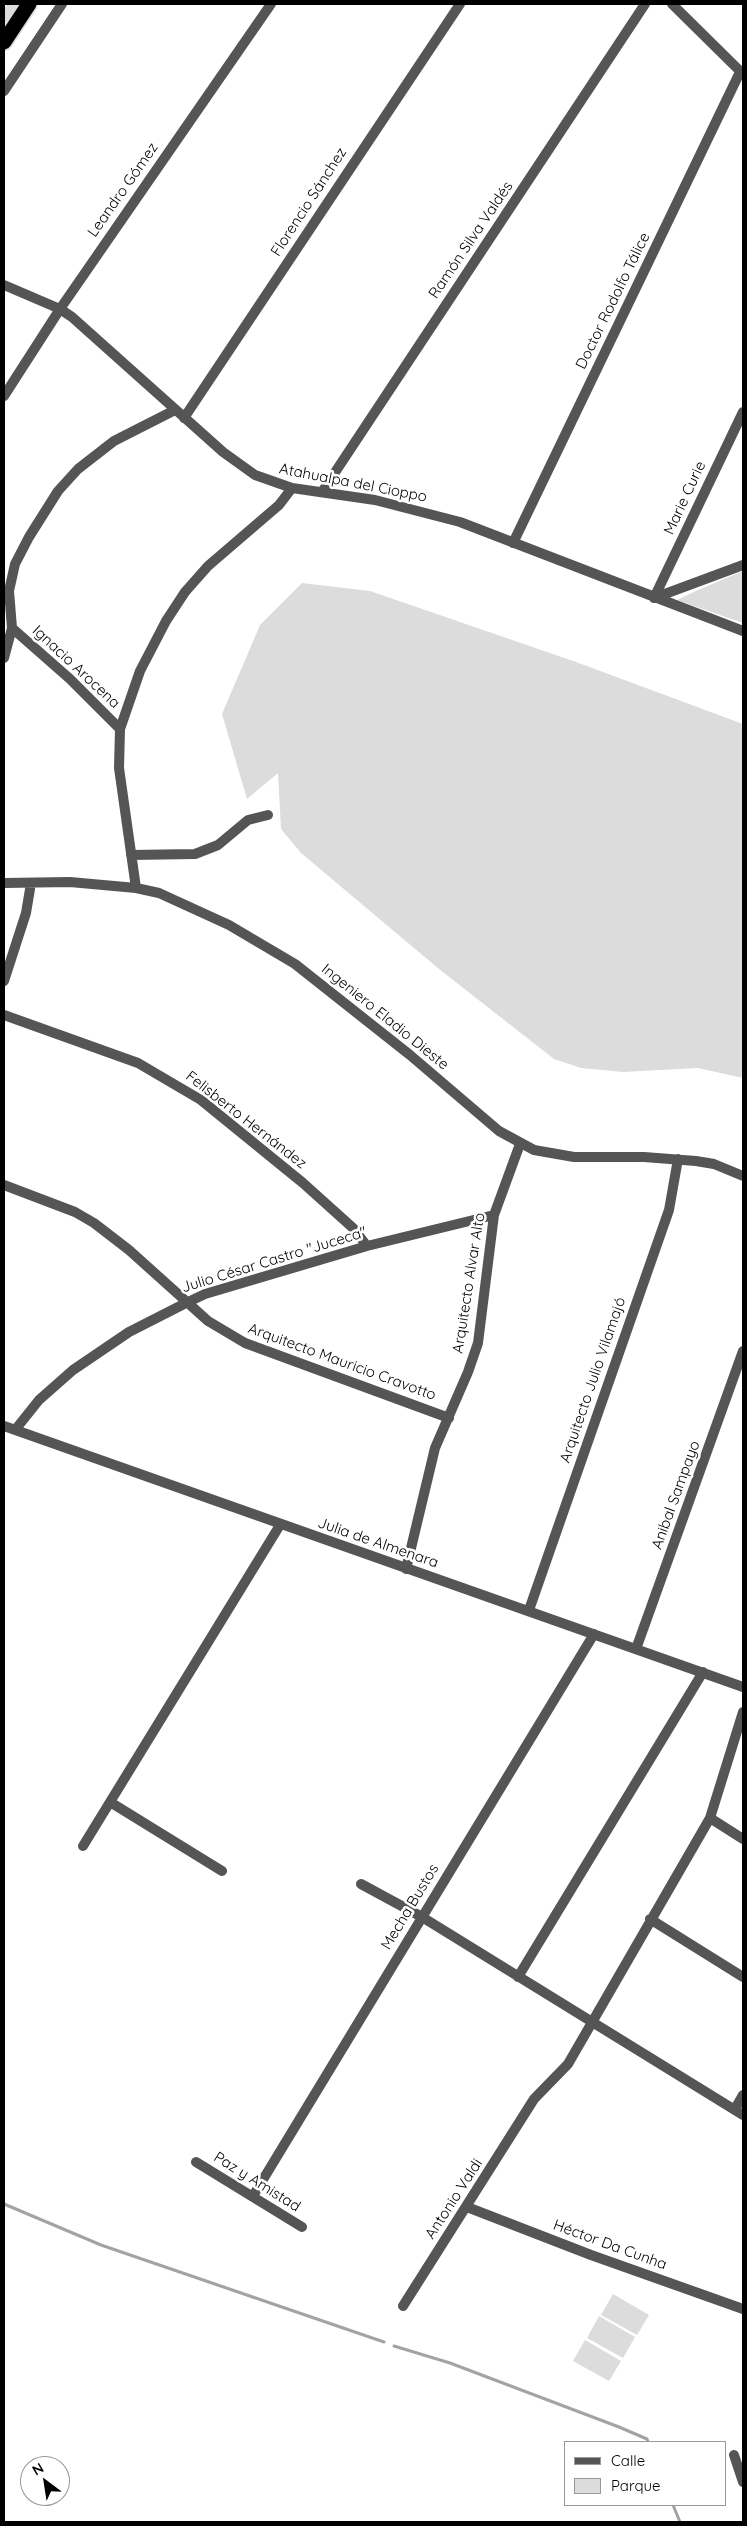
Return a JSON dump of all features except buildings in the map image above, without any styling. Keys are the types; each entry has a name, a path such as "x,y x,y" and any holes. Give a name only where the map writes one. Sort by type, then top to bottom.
{"highway":[{"path":"4,42 29,4"}],"street":[{"path":"4,91 62,4"},
{"name":"Leandro Gómez","path":"4,396 60,309 271,4"},
{"name":"Florencio Sánchez","path":"184,418 460,4"},
{"name":"Ramón Silva Valdés","path":"322,492 645,4"},
{"path":"672,4 742,73"},
{"name":"Doctor Rodolfo Tálice","path":"512,543 742,73"},
{"name":"Atahualpa del Cioppo","path":"4,285 60,309 87,329 184,418 223,452 255,476 292,488 375,500 416,509 460,522 743,631"},
{"path":"4,658 12,628 9,591 16,564 29,537 58,491 78,468 114,441 176,410"},
{"name":"Marie Curie","path":"654,598 743,412"},
{"path":"136,888 119,768 120,729 140,671 166,621 180,600 208,566 262,522 292,488"},
{"path":"654,598 743,565"},
{"name":"Ignacio Arocena","path":"12,628 70,679 120,729"},
{"path":"131,855 195,854 218,844 248,820 268,815"},
{"name":"Ingeniero Eladio Dieste","path":"4,883 103,884 136,888 158,893 229,925 281,955 410,1055 499,1131 520,1144 551,1154 574,1157 678,1159 714,1164 743,1176"},
{"path":"4,981 26,913 31,883"},
{"name":"Felisberto Hernández","path":"4,1015 138,1063 193,1095 302,1183 352,1228 367,1246"},
{"name":"Arquitecto Alvar Alto","path":"406,1569 435,1448 468,1372 478,1343 494,1215 520,1144"},
{"name":"Arquitecto Julio Vilamajó","path":"528,1610 669,1210 678,1159"},
{"name":"Arquitecto Mauricio Cravotto","path":"4,1186 75,1212 94,1223 130,1250 186,1303 228,1334 264,1352 449,1418"},
{"name":"Julio César Castro \"Juceca\"","path":"14,1430 39,1400 73,1370 116,1340 205,1294 367,1246 494,1215"},
{"name":"Anibal Sampayo","path":"636,1649 743,1351"},
{"name":"Julia de Almenara","path":"4,1426 743,1687"},
{"path":"83,1846 280,1525"},
{"name":"Mecha Bustos","path":"253,2196 594,1634"},
{"path":"518,1977 703,1672"},
{"name":"Antonio Valdi","path":"403,2306 534,2099 568,2064 710,1818 743,1712"},
{"path":"110,1802 222,1871"},
{"path":"710,1818 743,1839"},
{"path":"361,1884 422,1917 591,2023 739,2112 743,2096"},
{"path":"650,1919 743,1977"},
{"name":"Paz y Amistad","path":"196,2162 302,2227"},
{"name":"Héctor Da Cunha","path":"467,2207 591,2255 743,2309"},
{"path":"734,2455 743,2482"}],"green space":[{"path":"7,4 24,4 4,33 4,10"},
{"path":"743,571 743,623 677,600 698,590"},
{"path":"302,583 370,591 576,662 743,724 743,1078 698,1068 623,1072 581,1068 554,1059 439,969 301,853 281,829 278,773 247,799 222,714 260,625"},
{"path":"613,2294 649,2315 637,2335 601,2315"},
{"path":"599,2316 635,2337 623,2358 587,2338"},
{"path":"585,2340 621,2361 609,2381 573,2361"}],"waterway":[{"path":"4,2204 101,2245 384,2342"},
{"path":"394,2346 450,2363 619,2427 647,2439 648,2441"},
{"path":"673,2506 680,2522"}]}
